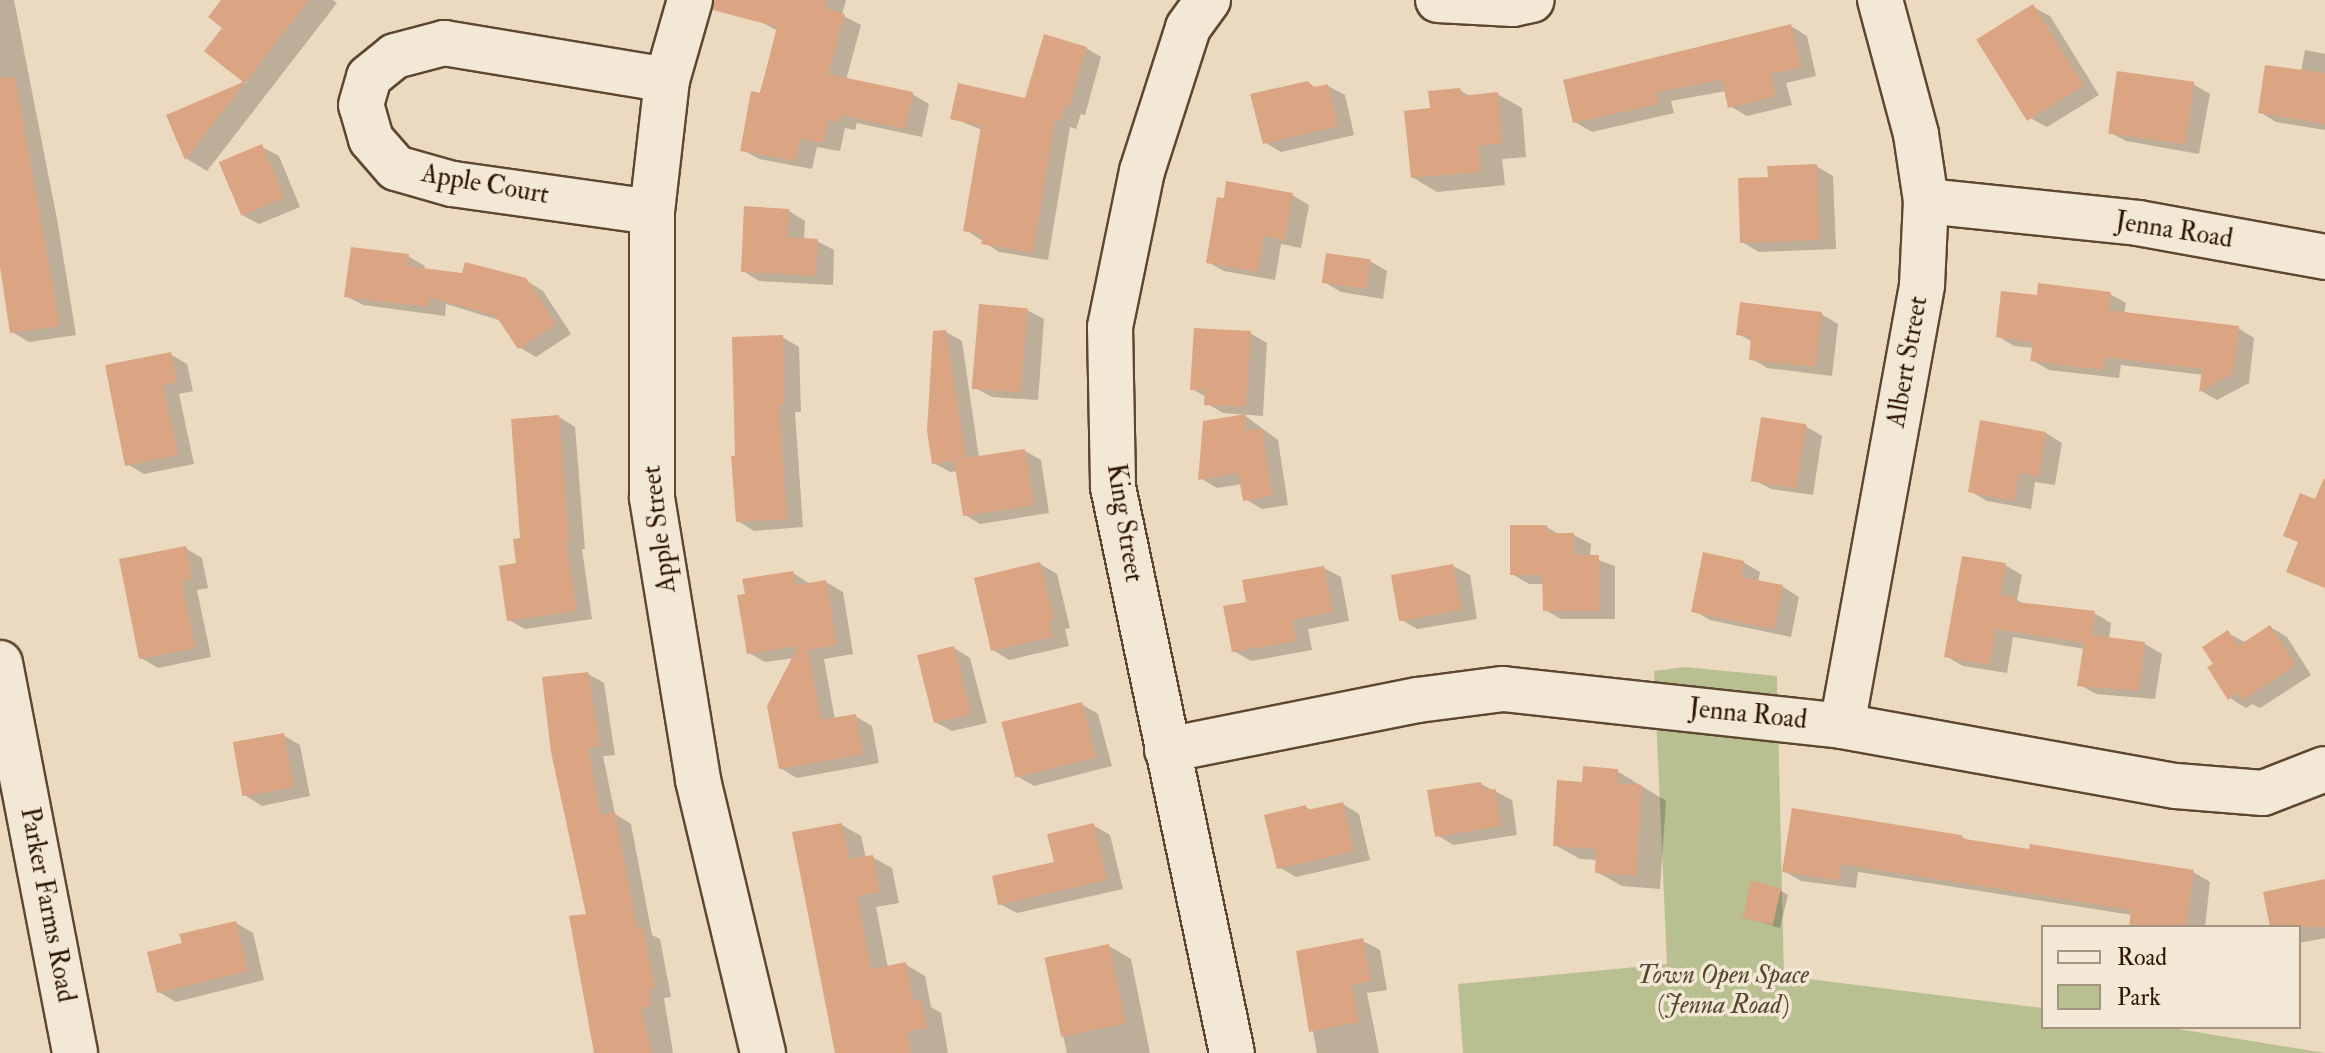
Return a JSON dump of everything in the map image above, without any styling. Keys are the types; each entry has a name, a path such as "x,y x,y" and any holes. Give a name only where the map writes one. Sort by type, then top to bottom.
{"street":[{"name":"Apple Street","path":"690,0 667,80 652,212 652,498 698,780 763,1053"},
{"name":"King Street","path":"1208,0 1188,28 1142,171 1110,327 1113,487 1232,1053"},
{"path":"1438,0 1513,4 1532,0"},
{"name":"Albert Street","path":"1842,726 1922,285 1926,201 1916,134 1880,0"},
{"name":"Apple Court","path":"652,212 452,184 396,168 371,139 361,105 369,77 395,56 444,43 667,80"},
{"name":"Jenna Road","path":"1926,201 2138,223 2325,257"},
{"name":"Parker Farms Road","path":"0,663 75,1053"},
{"name":"Jenna Road","path":"1167,750 1418,700 1503,689 1842,726 2176,786 2263,793 2325,769"}],"green space":[{"name":"Town Open Space (Jenna Road)","path":"1685,667 1777,676 1784,976 2041,1008 2041,1029 2178,1029 2325,1053 1463,1053 1458,984 1667,964 1654,671"}],"building":[{"path":"221,0 309,0 185,160 166,115 243,82 204,51 222,28 208,17"},
{"path":"714,0 827,0 825,8 845,14 828,74 913,92 905,129 840,115 839,122 828,120 824,143 800,139 796,161 740,151 751,91 760,93 777,27 713,10"},
{"path":"2033,4 2084,85 2027,121 1976,40"},
{"path":"1791,24 1801,67 1770,74 1776,96 1728,108 1722,80 1656,92 1659,104 1573,123 1563,80"},
{"path":"1044,34 1087,47 1069,107 1065,106 1061,121 1055,120 1033,253 981,244 983,235 963,231 981,126 950,119 958,83 1025,98"},
{"path":"2265,65 2325,73 2325,124 2258,113"},
{"path":"2117,71 2194,82 2185,144 2108,133"},
{"path":"15,77 60,326 10,333 0,267 0,78"},
{"path":"1308,81 1314,87 1328,84 1338,126 1263,144 1250,94"},
{"path":"1460,88 1461,96 1498,92 1502,143 1478,146 1481,172 1411,178 1404,111 1430,108 1428,91"},
{"path":"262,144 285,197 241,216 219,162"},
{"path":"1817,164 1820,240 1740,243 1738,178 1768,177 1767,166"},
{"path":"1226,181 1293,193 1285,240 1264,236 1258,272 1206,263 1217,197 1224,198"},
{"path":"744,206 789,209 787,237 818,239 816,276 741,272"},
{"path":"351,247 409,254 407,266 462,273 465,262 526,278 556,324 518,349 496,316 429,297 428,307 344,297"},
{"path":"1326,253 1371,259 1366,289 1322,283"},
{"path":"2038,283 2111,292 2108,310 2239,326 2233,374 2199,392 2202,369 2105,357 2103,370 2030,361 2033,342 1996,337 2001,291 2037,295"},
{"path":"1740,302 1822,312 1816,367 1749,360 1751,337 1736,335"},
{"path":"979,304 1028,308 1020,393 972,389"},
{"path":"1194,328 1251,331 1246,407 1204,405 1205,390 1190,390"},
{"path":"946,330 966,458 1025,449 1034,505 963,516 954,461 932,464 927,431 933,331"},
{"path":"783,335 784,404 779,404 787,519 736,522 731,456 735,456 732,337"},
{"path":"171,352 177,382 163,385 178,455 125,466 105,365"},
{"path":"1246,414 1245,431 1262,428 1272,496 1243,501 1238,473 1198,480 1203,421"},
{"path":"559,415 569,540 566,541 577,611 507,621 499,566 516,563 513,539 520,538 511,419"},
{"path":"1761,417 1806,424 1796,488 1751,481"},
{"path":"1980,420 2046,432 2039,477 2019,473 2014,501 1968,492"},
{"path":"2324,478 2325,588 2286,572 2298,542 2283,536 2300,493 2315,499"},
{"path":"1510,525 1547,525 1548,533 1574,533 1574,555 1599,555 1599,611 1543,611 1542,575 1510,575"},
{"path":"186,546 192,579 182,581 195,648 139,659 119,559"},
{"path":"1703,552 1744,561 1741,577 1783,585 1774,629 1691,612"},
{"path":"1962,556 2006,563 2000,595 2017,597 2016,602 2095,611 2092,635 2145,642 2139,691 2077,686 2084,643 1996,629 1990,665 1944,657"},
{"path":"1040,562 1054,619 1049,620 1053,637 991,651 974,578"},
{"path":"1453,564 1461,610 1399,621 1391,575"},
{"path":"1324,566 1333,612 1292,620 1296,641 1232,652 1223,606 1246,602 1242,580"},
{"path":"793,571 796,585 826,580 837,645 808,650 821,720 856,714 863,754 779,769 767,706 798,646 747,654 737,595 745,594 742,579"},
{"path":"2270,625 2296,665 2242,700 2238,693 2228,700 2207,667 2213,664 2202,647 2228,630 2238,646"},
{"path":"954,646 971,714 934,723 917,655"},
{"path":"588,672 600,746 588,748 601,815 615,812 637,928 643,927 655,988 649,989 651,1006 641,1008 652,1053 594,1053 569,916 586,914 551,752 542,677"},
{"path":"1082,702 1096,757 1015,777 1001,722"},
{"path":"284,733 294,787 242,796 233,742"},
{"path":"1583,766 1618,769 1617,783 1642,785 1636,876 1595,873 1596,849 1553,846 1557,780 1582,782"},
{"path":"1481,782 1484,790 1496,789 1501,826 1435,837 1427,790"},
{"path":"1343,802 1354,851 1277,869 1264,815 1306,805 1307,810"},
{"path":"1792,808 2029,849 2030,844 2194,870 2186,925 2129,925 2131,910 1841,864 1839,880 1782,872"},
{"path":"842,823 849,859 873,855 880,892 857,896 871,969 906,962 913,1001 921,999 927,1028 907,1032 911,1053 835,1053 792,832"},
{"path":"1094,823 1107,880 998,905 992,876 1054,862 1047,834"},
{"path":"2325,879 2325,927 2270,925 2263,892"},
{"path":"1751,881 1781,888 1773,925 1742,918"},
{"path":"236,921 248,971 157,993 147,952 182,943 179,934"},
{"path":"1363,938 1371,981 1352,984 1359,1022 1309,1032 1296,951"},
{"path":"1109,944 1126,1023 1061,1037 1044,958"}]}
